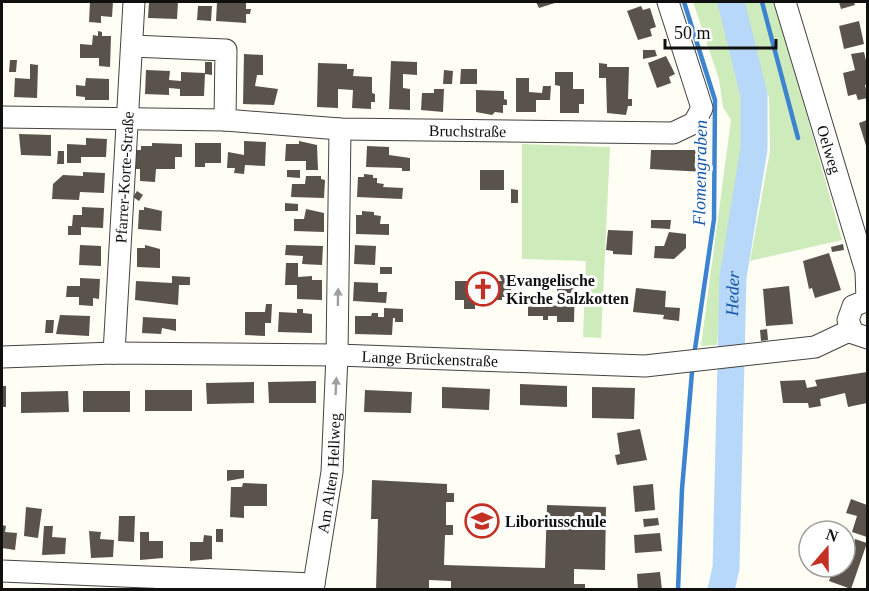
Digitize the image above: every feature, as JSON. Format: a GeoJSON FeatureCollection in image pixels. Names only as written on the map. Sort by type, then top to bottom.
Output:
{"type":"FeatureCollection","features":[{"type":"Feature","properties":{"kind":"street","name":"Pfarrer-Korte-Straße"},"geometry":{"type":"LineString","coordinates":[[114,353],[134,2]]}},
{"type":"Feature","properties":{"kind":"street","name":"Bruchstraße"},"geometry":{"type":"LineString","coordinates":[[2,117],[225,120],[340,129],[673,133],[694,123],[702,108],[668,2]]}},
{"type":"Feature","properties":{"kind":"street","name":"Oelweg"},"geometry":{"type":"LineString","coordinates":[[785,2],[866,271],[867,300]]}},
{"type":"Feature","properties":{"kind":"street"},"geometry":{"type":"LineString","coordinates":[[132,46],[226,50],[225,120]]}},
{"type":"Feature","properties":{"kind":"street","name":"Am Alten Hellweg"},"geometry":{"type":"LineString","coordinates":[[314,587],[331,478],[337,355],[340,129]]}},
{"type":"Feature","properties":{"kind":"street"},"geometry":{"type":"LineString","coordinates":[[859,334],[848,320],[850,310],[858,303],[867,300]]}},
{"type":"Feature","properties":{"kind":"street","name":"Lange Brückenstraße"},"geometry":{"type":"LineString","coordinates":[[2,357],[114,353],[337,355],[645,366],[815,347],[859,334]]}},
{"type":"Feature","properties":{"kind":"street"},"geometry":{"type":"LineString","coordinates":[[2,571],[314,587]]}},
{"type":"Feature","properties":{"kind":"green space"},"geometry":{"type":"Polygon","coordinates":[[[693,2],[719,2],[743,82],[747,106],[747,128],[722,277],[717,345],[701,346],[731,120],[723,107],[719,79],[693,2]]]}},
{"type":"Feature","properties":{"kind":"green space"},"geometry":{"type":"Polygon","coordinates":[[[740,2],[775,2],[842,240],[750,261],[770,151],[769,98],[740,2]]]}},
{"type":"Feature","properties":{"kind":"green space"},"geometry":{"type":"Polygon","coordinates":[[[522,144],[610,147],[601,338],[583,337],[586,261],[522,259],[522,144]]]}},
{"type":"Feature","properties":{"kind":"building"},"geometry":{"type":"Polygon","coordinates":[[[90,2],[113,2],[112,17],[101,16],[101,23],[89,22],[90,2]]]}},
{"type":"Feature","properties":{"kind":"building"},"geometry":{"type":"Polygon","coordinates":[[[149,2],[178,2],[177,19],[148,18],[149,2]]]}},
{"type":"Feature","properties":{"kind":"building"},"geometry":{"type":"Polygon","coordinates":[[[217,2],[246,3],[246,9],[251,9],[250,14],[246,14],[246,23],[216,21],[217,2]]]}},
{"type":"Feature","properties":{"kind":"building"},"geometry":{"type":"Polygon","coordinates":[[[536,2],[558,2],[539,8],[536,2]]]}},
{"type":"Feature","properties":{"kind":"building"},"geometry":{"type":"Polygon","coordinates":[[[839,2],[854,2],[855,5],[841,9],[839,2]]]}},
{"type":"Feature","properties":{"kind":"building"},"geometry":{"type":"Polygon","coordinates":[[[198,6],[212,6],[211,21],[197,20],[198,6]]]}},
{"type":"Feature","properties":{"kind":"building"},"geometry":{"type":"Polygon","coordinates":[[[641,6],[643,10],[650,8],[656,27],[650,29],[652,36],[638,40],[627,11],[641,6]]]}},
{"type":"Feature","properties":{"kind":"building"},"geometry":{"type":"Polygon","coordinates":[[[859,21],[864,44],[844,49],[839,26],[859,21]]]}},
{"type":"Feature","properties":{"kind":"building"},"geometry":{"type":"Polygon","coordinates":[[[98,31],[102,32],[102,36],[111,36],[110,67],[99,66],[99,58],[80,58],[80,44],[92,45],[93,35],[98,36],[98,31]]]}},
{"type":"Feature","properties":{"kind":"building"},"geometry":{"type":"Polygon","coordinates":[[[643,50],[655,50],[657,56],[643,59],[643,50]]]}},
{"type":"Feature","properties":{"kind":"building"},"geometry":{"type":"Polygon","coordinates":[[[864,52],[867,65],[867,84],[865,85],[868,98],[858,100],[856,94],[848,96],[843,73],[855,70],[851,54],[864,52]]]}},
{"type":"Feature","properties":{"kind":"building"},"geometry":{"type":"Polygon","coordinates":[[[244,54],[263,55],[263,75],[257,75],[255,86],[278,89],[274,105],[243,104],[244,54]]]}},
{"type":"Feature","properties":{"kind":"building"},"geometry":{"type":"Polygon","coordinates":[[[666,56],[675,74],[669,77],[671,83],[657,88],[648,63],[666,56]]]}},
{"type":"Feature","properties":{"kind":"building"},"geometry":{"type":"Polygon","coordinates":[[[10,60],[17,60],[16,72],[9,72],[10,60]]]}},
{"type":"Feature","properties":{"kind":"building"},"geometry":{"type":"Polygon","coordinates":[[[391,61],[417,62],[417,75],[403,74],[403,88],[410,89],[410,110],[389,109],[391,61]]]}},
{"type":"Feature","properties":{"kind":"building"},"geometry":{"type":"Polygon","coordinates":[[[205,62],[212,62],[212,75],[205,74],[204,96],[180,96],[180,89],[169,88],[169,95],[145,94],[146,70],[170,71],[169,80],[181,81],[181,72],[205,73],[205,62]]]}},
{"type":"Feature","properties":{"kind":"building"},"geometry":{"type":"Polygon","coordinates":[[[318,63],[347,64],[347,69],[354,69],[353,76],[372,77],[372,93],[375,94],[375,102],[371,102],[371,109],[352,108],[353,90],[338,89],[338,108],[317,107],[318,63]]]}},
{"type":"Feature","properties":{"kind":"building"},"geometry":{"type":"Polygon","coordinates":[[[599,63],[607,64],[607,67],[629,67],[628,99],[632,99],[632,106],[628,106],[626,115],[607,113],[606,78],[599,78],[599,63]]]}},
{"type":"Feature","properties":{"kind":"building"},"geometry":{"type":"Polygon","coordinates":[[[30,64],[38,65],[37,98],[14,97],[15,78],[30,79],[30,64]]]}},
{"type":"Feature","properties":{"kind":"building"},"geometry":{"type":"Polygon","coordinates":[[[461,69],[477,69],[477,84],[460,84],[461,69]]]}},
{"type":"Feature","properties":{"kind":"building"},"geometry":{"type":"Polygon","coordinates":[[[444,70],[453,71],[452,84],[443,84],[444,70]]]}},
{"type":"Feature","properties":{"kind":"building"},"geometry":{"type":"Polygon","coordinates":[[[555,72],[573,72],[573,89],[584,89],[584,104],[579,104],[579,113],[560,113],[560,86],[555,85],[555,72]]]}},
{"type":"Feature","properties":{"kind":"building"},"geometry":{"type":"Polygon","coordinates":[[[86,78],[109,79],[109,100],[85,100],[85,97],[76,96],[76,85],[85,86],[86,78]]]}},
{"type":"Feature","properties":{"kind":"building"},"geometry":{"type":"Polygon","coordinates":[[[516,78],[529,78],[529,92],[542,93],[543,86],[551,86],[550,100],[536,100],[536,112],[516,112],[516,78]]]}},
{"type":"Feature","properties":{"kind":"building"},"geometry":{"type":"Polygon","coordinates":[[[434,89],[444,89],[443,112],[421,110],[422,93],[434,93],[434,89]]]}},
{"type":"Feature","properties":{"kind":"building"},"geometry":{"type":"Polygon","coordinates":[[[476,90],[504,91],[507,105],[503,105],[503,113],[495,112],[492,115],[476,112],[476,90]]]}},
{"type":"Feature","properties":{"kind":"building"},"geometry":{"type":"Polygon","coordinates":[[[867,120],[867,149],[859,123],[867,120]]]}},
{"type":"Feature","properties":{"kind":"building"},"geometry":{"type":"Polygon","coordinates":[[[19,134],[51,135],[51,156],[21,155],[19,134]]]}},
{"type":"Feature","properties":{"kind":"building"},"geometry":{"type":"Polygon","coordinates":[[[86,138],[107,139],[106,157],[81,157],[81,163],[67,163],[67,144],[86,145],[86,138]]]}},
{"type":"Feature","properties":{"kind":"building"},"geometry":{"type":"Polygon","coordinates":[[[244,141],[266,142],[265,166],[245,165],[244,174],[234,173],[235,168],[227,168],[228,152],[244,155],[244,141]]]}},
{"type":"Feature","properties":{"kind":"building"},"geometry":{"type":"Polygon","coordinates":[[[299,141],[317,145],[318,170],[306,170],[306,161],[285,161],[286,144],[299,144],[299,141]]]}},
{"type":"Feature","properties":{"kind":"building"},"geometry":{"type":"Polygon","coordinates":[[[152,143],[182,144],[182,157],[175,157],[175,169],[156,169],[155,182],[140,181],[140,169],[133,169],[133,150],[141,150],[141,146],[152,146],[152,143]]]}},
{"type":"Feature","properties":{"kind":"building"},"geometry":{"type":"Polygon","coordinates":[[[195,143],[221,143],[221,163],[205,163],[205,167],[195,167],[195,143]]]}},
{"type":"Feature","properties":{"kind":"building"},"geometry":{"type":"Polygon","coordinates":[[[367,146],[389,147],[389,155],[410,158],[410,171],[402,171],[402,168],[366,167],[367,146]]]}},
{"type":"Feature","properties":{"kind":"building"},"geometry":{"type":"Polygon","coordinates":[[[651,150],[705,150],[705,172],[650,169],[651,150]]]}},
{"type":"Feature","properties":{"kind":"building"},"geometry":{"type":"Polygon","coordinates":[[[58,151],[64,151],[64,164],[57,164],[58,151]]]}},
{"type":"Feature","properties":{"kind":"building"},"geometry":{"type":"Polygon","coordinates":[[[287,170],[300,170],[300,178],[287,177],[287,170]]]}},
{"type":"Feature","properties":{"kind":"building"},"geometry":{"type":"Polygon","coordinates":[[[480,170],[504,170],[504,190],[480,190],[480,170]]]}},
{"type":"Feature","properties":{"kind":"building"},"geometry":{"type":"Polygon","coordinates":[[[83,172],[105,173],[104,193],[80,192],[79,200],[52,199],[53,184],[63,175],[83,176],[83,172]]]}},
{"type":"Feature","properties":{"kind":"building"},"geometry":{"type":"Polygon","coordinates":[[[364,174],[373,175],[373,178],[377,178],[377,183],[384,184],[383,187],[403,188],[402,199],[357,197],[358,177],[364,177],[364,174]]]}},
{"type":"Feature","properties":{"kind":"building"},"geometry":{"type":"Polygon","coordinates":[[[306,176],[321,176],[321,179],[325,180],[324,198],[291,197],[292,184],[305,184],[306,176]]]}},
{"type":"Feature","properties":{"kind":"building"},"geometry":{"type":"Polygon","coordinates":[[[511,189],[518,190],[518,203],[511,203],[511,189]]]}},
{"type":"Feature","properties":{"kind":"building"},"geometry":{"type":"Polygon","coordinates":[[[137,191],[143,195],[139,201],[133,197],[137,191]]]}},
{"type":"Feature","properties":{"kind":"building"},"geometry":{"type":"Polygon","coordinates":[[[285,203],[298,204],[298,211],[285,211],[285,203]]]}},
{"type":"Feature","properties":{"kind":"building"},"geometry":{"type":"Polygon","coordinates":[[[82,207],[104,208],[103,228],[81,227],[81,235],[68,235],[68,226],[72,226],[73,215],[82,215],[82,207]]]}},
{"type":"Feature","properties":{"kind":"building"},"geometry":{"type":"Polygon","coordinates":[[[144,207],[162,211],[161,231],[138,229],[139,210],[144,210],[144,207]]]}},
{"type":"Feature","properties":{"kind":"building"},"geometry":{"type":"Polygon","coordinates":[[[306,209],[324,213],[324,232],[294,231],[294,219],[304,219],[306,209]]]}},
{"type":"Feature","properties":{"kind":"building"},"geometry":{"type":"Polygon","coordinates":[[[362,211],[374,212],[374,215],[381,216],[380,224],[389,224],[389,235],[356,234],[356,215],[362,215],[362,211]]]}},
{"type":"Feature","properties":{"kind":"building"},"geometry":{"type":"Polygon","coordinates":[[[651,220],[671,220],[670,229],[651,228],[651,220]]]}},
{"type":"Feature","properties":{"kind":"building"},"geometry":{"type":"Polygon","coordinates":[[[608,230],[633,231],[632,255],[613,254],[613,251],[606,250],[608,230]]]}},
{"type":"Feature","properties":{"kind":"building"},"geometry":{"type":"Polygon","coordinates":[[[669,232],[686,234],[686,248],[674,259],[654,258],[655,246],[664,246],[669,232]]]}},
{"type":"Feature","properties":{"kind":"building"},"geometry":{"type":"Polygon","coordinates":[[[843,244],[844,250],[832,252],[831,247],[843,244]]]}},
{"type":"Feature","properties":{"kind":"building"},"geometry":{"type":"Polygon","coordinates":[[[80,245],[101,246],[101,266],[79,265],[80,245]]]}},
{"type":"Feature","properties":{"kind":"building"},"geometry":{"type":"Polygon","coordinates":[[[145,245],[160,249],[160,268],[137,267],[137,248],[145,248],[145,245]]]}},
{"type":"Feature","properties":{"kind":"building"},"geometry":{"type":"Polygon","coordinates":[[[286,245],[323,246],[322,265],[302,264],[303,256],[285,255],[286,245]]]}},
{"type":"Feature","properties":{"kind":"building"},"geometry":{"type":"Polygon","coordinates":[[[355,245],[376,246],[375,265],[354,264],[355,245]]]}},
{"type":"Feature","properties":{"kind":"building"},"geometry":{"type":"Polygon","coordinates":[[[829,253],[841,290],[815,298],[812,288],[809,289],[803,261],[829,253]]]}},
{"type":"Feature","properties":{"kind":"building"},"geometry":{"type":"Polygon","coordinates":[[[286,263],[298,263],[298,277],[312,276],[312,280],[322,280],[322,300],[297,299],[297,285],[285,285],[286,263]]]}},
{"type":"Feature","properties":{"kind":"building"},"geometry":{"type":"Polygon","coordinates":[[[380,267],[392,267],[392,274],[380,274],[380,267]]]}},
{"type":"Feature","properties":{"kind":"building","name":"Evangelische Kirche Salzkotten"},"geometry":{"type":"Polygon","coordinates":[[[499,275],[511,275],[511,297],[502,297],[502,300],[475,300],[475,309],[464,309],[464,300],[455,300],[455,281],[502,281],[499,275]]]}},
{"type":"Feature","properties":{"kind":"building"},"geometry":{"type":"Polygon","coordinates":[[[172,276],[190,277],[190,285],[179,285],[178,305],[135,300],[136,281],[172,283],[172,276]]]}},
{"type":"Feature","properties":{"kind":"building"},"geometry":{"type":"Polygon","coordinates":[[[80,278],[100,279],[99,299],[93,298],[93,306],[79,305],[79,297],[66,297],[67,286],[80,286],[80,278]]]}},
{"type":"Feature","properties":{"kind":"building"},"geometry":{"type":"Polygon","coordinates":[[[354,282],[378,283],[378,292],[387,292],[386,303],[353,301],[354,282]]]}},
{"type":"Feature","properties":{"kind":"building"},"geometry":{"type":"Polygon","coordinates":[[[557,284],[575,284],[574,322],[557,322],[557,316],[548,316],[548,320],[543,320],[543,316],[528,316],[528,295],[557,296],[557,284]]]}},
{"type":"Feature","properties":{"kind":"building"},"geometry":{"type":"Polygon","coordinates":[[[789,286],[793,324],[766,326],[763,289],[789,286]]]}},
{"type":"Feature","properties":{"kind":"building"},"geometry":{"type":"Polygon","coordinates":[[[636,288],[666,291],[665,307],[680,308],[679,321],[663,319],[664,315],[633,312],[636,288]]]}},
{"type":"Feature","properties":{"kind":"building"},"geometry":{"type":"Polygon","coordinates":[[[266,304],[272,304],[271,323],[265,323],[265,336],[245,335],[245,312],[265,312],[266,304]]]}},
{"type":"Feature","properties":{"kind":"building"},"geometry":{"type":"Polygon","coordinates":[[[384,308],[403,309],[403,322],[395,322],[393,318],[392,335],[355,334],[355,316],[371,316],[372,313],[378,313],[378,317],[384,317],[384,308]]]}},
{"type":"Feature","properties":{"kind":"building"},"geometry":{"type":"Polygon","coordinates":[[[297,309],[303,309],[303,313],[312,314],[312,333],[278,332],[279,312],[297,313],[297,309]]]}},
{"type":"Feature","properties":{"kind":"building"},"geometry":{"type":"Polygon","coordinates":[[[60,315],[90,316],[89,336],[56,334],[60,315]]]}},
{"type":"Feature","properties":{"kind":"building"},"geometry":{"type":"Polygon","coordinates":[[[143,317],[176,319],[176,331],[162,328],[161,334],[142,333],[143,317]]]}},
{"type":"Feature","properties":{"kind":"building"},"geometry":{"type":"Polygon","coordinates":[[[46,320],[54,320],[53,333],[45,333],[46,320]]]}},
{"type":"Feature","properties":{"kind":"building"},"geometry":{"type":"Polygon","coordinates":[[[767,329],[768,340],[761,341],[760,330],[767,329]]]}},
{"type":"Feature","properties":{"kind":"building"},"geometry":{"type":"Polygon","coordinates":[[[867,372],[867,403],[848,407],[845,393],[820,399],[821,406],[809,408],[808,403],[783,403],[780,381],[805,380],[807,388],[817,386],[815,380],[867,372]]]}},
{"type":"Feature","properties":{"kind":"building"},"geometry":{"type":"Polygon","coordinates":[[[316,381],[316,403],[269,403],[268,382],[316,381]]]}},
{"type":"Feature","properties":{"kind":"building"},"geometry":{"type":"Polygon","coordinates":[[[254,382],[254,403],[207,404],[206,383],[254,382]]]}},
{"type":"Feature","properties":{"kind":"building"},"geometry":{"type":"Polygon","coordinates":[[[520,384],[567,386],[567,407],[520,405],[520,384]]]}},
{"type":"Feature","properties":{"kind":"building"},"geometry":{"type":"Polygon","coordinates":[[[2,386],[6,386],[6,407],[2,407],[2,386]]]}},
{"type":"Feature","properties":{"kind":"building"},"geometry":{"type":"Polygon","coordinates":[[[442,387],[490,389],[489,410],[442,408],[442,387]]]}},
{"type":"Feature","properties":{"kind":"building"},"geometry":{"type":"Polygon","coordinates":[[[592,387],[635,388],[634,419],[592,418],[592,387]]]}},
{"type":"Feature","properties":{"kind":"building"},"geometry":{"type":"Polygon","coordinates":[[[145,390],[192,390],[192,411],[145,411],[145,390]]]}},
{"type":"Feature","properties":{"kind":"building"},"geometry":{"type":"Polygon","coordinates":[[[365,390],[412,392],[411,413],[364,412],[365,390]]]}},
{"type":"Feature","properties":{"kind":"building"},"geometry":{"type":"Polygon","coordinates":[[[68,391],[69,412],[21,413],[21,392],[68,391]]]}},
{"type":"Feature","properties":{"kind":"building"},"geometry":{"type":"Polygon","coordinates":[[[83,391],[130,391],[130,412],[83,412],[83,391]]]}},
{"type":"Feature","properties":{"kind":"building"},"geometry":{"type":"Polygon","coordinates":[[[640,429],[647,460],[617,465],[615,455],[620,454],[617,433],[640,429]]]}},
{"type":"Feature","properties":{"kind":"building"},"geometry":{"type":"Polygon","coordinates":[[[227,470],[244,470],[244,478],[227,481],[227,470]]]}},
{"type":"Feature","properties":{"kind":"building","name":"Liboriusschule"},"geometry":{"type":"Polygon","coordinates":[[[372,480],[447,484],[447,493],[454,493],[454,502],[446,502],[446,525],[453,525],[453,535],[445,535],[444,565],[545,568],[547,505],[606,507],[605,570],[574,569],[574,584],[585,584],[585,590],[451,590],[451,581],[429,580],[429,590],[376,590],[378,519],[371,519],[372,480]]]}},
{"type":"Feature","properties":{"kind":"building"},"geometry":{"type":"Polygon","coordinates":[[[243,483],[267,484],[267,506],[244,506],[244,518],[230,517],[231,487],[242,487],[243,483]]]}},
{"type":"Feature","properties":{"kind":"building"},"geometry":{"type":"Polygon","coordinates":[[[653,484],[655,510],[635,512],[633,486],[653,484]]]}},
{"type":"Feature","properties":{"kind":"building"},"geometry":{"type":"Polygon","coordinates":[[[851,499],[867,505],[867,537],[857,534],[857,516],[846,513],[851,499]]]}},
{"type":"Feature","properties":{"kind":"building"},"geometry":{"type":"Polygon","coordinates":[[[26,507],[42,509],[38,538],[24,536],[26,507]]]}},
{"type":"Feature","properties":{"kind":"building"},"geometry":{"type":"Polygon","coordinates":[[[119,516],[135,516],[134,542],[118,541],[119,516]]]}},
{"type":"Feature","properties":{"kind":"building"},"geometry":{"type":"Polygon","coordinates":[[[658,518],[659,525],[644,527],[643,519],[658,518]]]}},
{"type":"Feature","properties":{"kind":"building"},"geometry":{"type":"Polygon","coordinates":[[[2,525],[6,526],[5,532],[17,533],[15,550],[2,548],[2,525]]]}},
{"type":"Feature","properties":{"kind":"building"},"geometry":{"type":"Polygon","coordinates":[[[44,526],[53,526],[52,537],[66,538],[65,554],[42,555],[44,526]]]}},
{"type":"Feature","properties":{"kind":"building"},"geometry":{"type":"Polygon","coordinates":[[[216,529],[223,529],[223,542],[216,542],[216,529]]]}},
{"type":"Feature","properties":{"kind":"building"},"geometry":{"type":"Polygon","coordinates":[[[89,531],[101,532],[100,539],[114,540],[113,557],[91,558],[89,531]]]}},
{"type":"Feature","properties":{"kind":"building"},"geometry":{"type":"Polygon","coordinates":[[[140,532],[149,532],[149,541],[163,541],[163,558],[140,560],[140,532]]]}},
{"type":"Feature","properties":{"kind":"building"},"geometry":{"type":"Polygon","coordinates":[[[660,533],[662,551],[635,553],[634,535],[660,533]]]}},
{"type":"Feature","properties":{"kind":"building"},"geometry":{"type":"Polygon","coordinates":[[[204,535],[212,536],[212,559],[190,561],[190,542],[203,542],[204,535]]]}},
{"type":"Feature","properties":{"kind":"building"},"geometry":{"type":"Polygon","coordinates":[[[857,540],[867,543],[857,572],[857,540]]]}},
{"type":"Feature","properties":{"kind":"building"},"geometry":{"type":"Polygon","coordinates":[[[660,572],[662,590],[638,590],[637,574],[660,572]]]}},
{"type":"Feature","properties":{"kind":"building"},"geometry":{"type":"Polygon","coordinates":[[[830,579],[854,579],[851,589],[829,581],[830,579]]]}},
{"type":"Feature","properties":{"kind":"waterway","name":"Flomengraben"},"geometry":{"type":"LineString","coordinates":[[684,2],[715,100],[714,219],[695,349]]}},
{"type":"Feature","properties":{"kind":"waterway","name":"Heder"},"geometry":{"type":"LineString","coordinates":[[721,590],[726,568],[733,277],[754,149],[754,95],[731,2]]}},
{"type":"Feature","properties":{"kind":"waterway"},"geometry":{"type":"LineString","coordinates":[[762,2],[798,138]]}},
{"type":"Feature","properties":{"kind":"waterway","name":"Flomengraben"},"geometry":{"type":"LineString","coordinates":[[678,590],[682,489],[692,372]]}},
{"type":"Feature","properties":{"kind":"place","name":"Evangelische Kirche Salzkotten"},"geometry":{"type":"Point","coordinates":[483,289]}},
{"type":"Feature","properties":{"kind":"place","name":"Liboriusschule"},"geometry":{"type":"Point","coordinates":[482,521]}}]}
